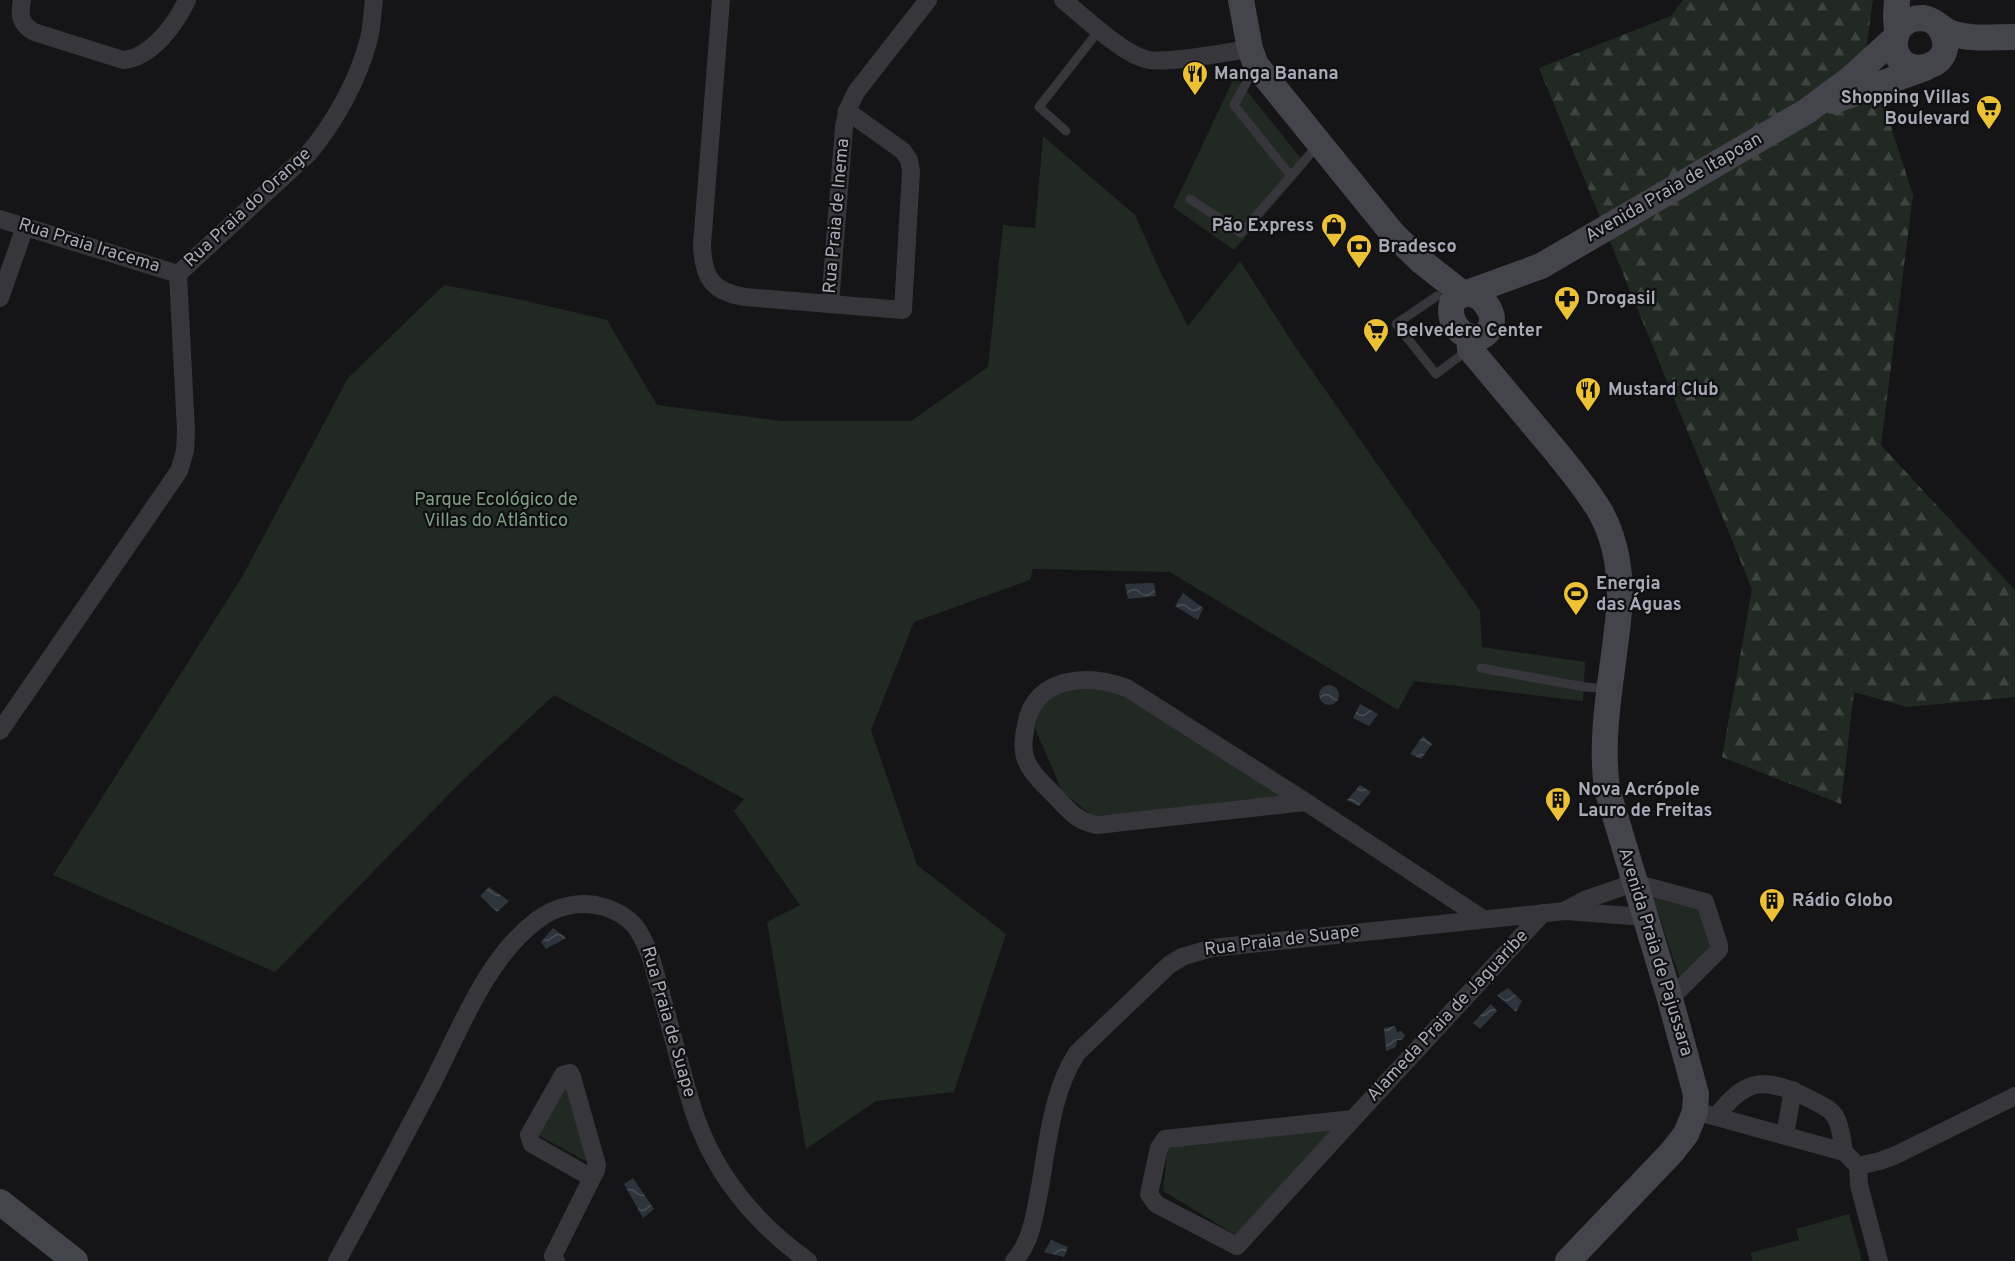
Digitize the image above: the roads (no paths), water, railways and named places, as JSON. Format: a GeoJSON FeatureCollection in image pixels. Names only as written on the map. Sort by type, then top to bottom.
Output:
{"type":"FeatureCollection","features":[{"type":"Feature","properties":{"kind":"street"},"geometry":{"type":"LineString","coordinates":[[22,0],[21,20],[34,32],[123,60],[141,56],[169,30],[188,0]]}},
{"type":"Feature","properties":{"kind":"street","name":"Rua Praia do Orange"},"geometry":{"type":"LineString","coordinates":[[0,731],[179,471],[185,451],[186,431],[178,274],[308,154],[323,137],[362,63],[369,39],[374,0]]}},
{"type":"Feature","properties":{"kind":"street","name":"Rua Praia de Inema"},"geometry":{"type":"LineString","coordinates":[[721,0],[702,245],[702,258],[706,272],[711,282],[719,290],[731,294],[830,304],[847,111],[856,92],[928,0]]}},
{"type":"Feature","properties":{"kind":"street"},"geometry":{"type":"LineString","coordinates":[[1063,0],[1133,55],[1147,60],[1253,57]]}},
{"type":"Feature","properties":{"kind":"street"},"geometry":{"type":"LineString","coordinates":[[1241,0],[1253,57],[1319,144],[1393,234],[1402,259],[1410,272],[1454,298],[1473,294],[1484,301],[1491,312],[1493,321],[1491,328],[1469,342],[1450,314],[1454,298]]}},
{"type":"Feature","properties":{"kind":"street"},"geometry":{"type":"LineString","coordinates":[[1897,0],[1894,45],[1901,61],[1908,66],[1927,68],[1938,62],[1944,53],[1946,43],[1943,33],[1920,0]]}},
{"type":"Feature","properties":{"kind":"street"},"geometry":{"type":"LineString","coordinates":[[1896,34],[1904,24],[1913,19],[1924,18],[1936,23]]}},
{"type":"Feature","properties":{"kind":"street","name":"Avenida Praia de Itapoan"},"geometry":{"type":"LineString","coordinates":[[1936,23],[1949,32],[1964,36],[2015,38]]}},
{"type":"Feature","properties":{"kind":"street","name":"Avenida Praia de Itapoan"},"geometry":{"type":"LineString","coordinates":[[1493,321],[1509,293],[1541,266],[1807,111],[1850,79],[1896,34]]}},
{"type":"Feature","properties":{"kind":"street","name":"Avenida Praia de Itapoan"},"geometry":{"type":"LineString","coordinates":[[1807,111],[2015,38]]}},
{"type":"Feature","properties":{"kind":"street"},"geometry":{"type":"LineString","coordinates":[[830,304],[903,310],[911,171],[909,160],[903,151],[847,111]]}},
{"type":"Feature","properties":{"kind":"street","name":"Rua Praia Iracema"},"geometry":{"type":"LineString","coordinates":[[0,219],[178,274]]}},
{"type":"Feature","properties":{"kind":"street"},"geometry":{"type":"LineString","coordinates":[[0,298],[25,227]]}},
{"type":"Feature","properties":{"kind":"street","name":"Avenida Praia de Itapoan"},"geometry":{"type":"LineString","coordinates":[[1454,298],[1541,266]]}},
{"type":"Feature","properties":{"kind":"street","name":"Avenida Praia de Pajussara"},"geometry":{"type":"LineString","coordinates":[[1493,321],[1495,352],[1523,411]]}},
{"type":"Feature","properties":{"kind":"street","name":"Avenida Praia de Pajussara"},"geometry":{"type":"LineString","coordinates":[[1469,342],[1576,478],[1601,514],[1612,541],[1619,572],[1620,609],[1604,739],[1604,766],[1613,811],[1696,1094],[1706,1114],[1568,1261]]}},
{"type":"Feature","properties":{"kind":"street"},"geometry":{"type":"LineString","coordinates":[[1306,802],[1097,825],[1086,823],[1074,816],[1030,769],[1023,749],[1027,717],[1040,696],[1050,687],[1062,682],[1116,684],[1127,688],[1306,802],[1483,919]]}},
{"type":"Feature","properties":{"kind":"street"},"geometry":{"type":"LineString","coordinates":[[1635,883],[1700,899],[1708,908],[1719,950],[1670,999]]}},
{"type":"Feature","properties":{"kind":"street","name":"Rua Praia de Suape"},"geometry":{"type":"LineString","coordinates":[[1565,911],[1587,899],[1635,883]]}},
{"type":"Feature","properties":{"kind":"street","name":"Rua Praia de Suape"},"geometry":{"type":"LineString","coordinates":[[337,1261],[430,1088],[476,995],[516,940],[536,921],[555,909],[579,904],[599,906],[619,912],[634,923],[651,958],[693,1107],[715,1160],[759,1221],[808,1261]]}},
{"type":"Feature","properties":{"kind":"street","name":"Rua Praia de Suape"},"geometry":{"type":"LineString","coordinates":[[1014,1261],[1029,1236],[1035,1215],[1051,1125],[1067,1068],[1077,1053],[1169,965],[1182,957],[1212,948],[1565,911],[1645,916]]}},
{"type":"Feature","properties":{"kind":"street","name":"Alameda Praia de Jaguaribe"},"geometry":{"type":"LineString","coordinates":[[1353,1119],[1165,1139],[1159,1148],[1149,1194],[1156,1204],[1237,1246],[1543,914]]}},
{"type":"Feature","properties":{"kind":"street"},"geometry":{"type":"LineString","coordinates":[[553,1259],[596,1170],[596,1158],[573,1077],[570,1073],[566,1073],[529,1135],[529,1140],[532,1144],[592,1178]]}},
{"type":"Feature","properties":{"kind":"street"},"geometry":{"type":"LineString","coordinates":[[1706,1114],[1726,1104],[1747,1086],[1761,1083],[1774,1084],[1793,1090],[1826,1107],[1834,1114],[1844,1152]]}},
{"type":"Feature","properties":{"kind":"street"},"geometry":{"type":"LineString","coordinates":[[1785,1135],[1793,1090]]}},
{"type":"Feature","properties":{"kind":"street"},"geometry":{"type":"LineString","coordinates":[[1858,1166],[1896,1155],[2015,1096]]}},
{"type":"Feature","properties":{"kind":"street"},"geometry":{"type":"LineString","coordinates":[[1706,1114],[1844,1152],[1858,1166],[1863,1204],[1879,1261]]}},
{"type":"Feature","properties":{"kind":"street"},"geometry":{"type":"LineString","coordinates":[[0,1202],[75,1261]]}},
{"type":"Feature","properties":{"kind":"lane"},"geometry":{"type":"LineString","coordinates":[[1066,131],[1040,107],[1100,29]]}},
{"type":"Feature","properties":{"kind":"lane"},"geometry":{"type":"LineString","coordinates":[[1253,57],[1234,105],[1291,176]]}},
{"type":"Feature","properties":{"kind":"lane"},"geometry":{"type":"LineString","coordinates":[[1190,199],[1241,233],[1319,144]]}},
{"type":"Feature","properties":{"kind":"lane"},"geometry":{"type":"LineString","coordinates":[[1454,298],[1396,324],[1436,374],[1469,342]]}},
{"type":"Feature","properties":{"kind":"lane"},"geometry":{"type":"LineString","coordinates":[[1481,668],[1585,687],[1610,689]]}},
{"type":"Feature","properties":{"kind":"water"},"geometry":{"type":"Polygon","coordinates":[[[1154,583],[1156,596],[1128,599],[1125,584],[1154,583]]]}},
{"type":"Feature","properties":{"kind":"water"},"geometry":{"type":"Polygon","coordinates":[[[1183,593],[1203,608],[1198,620],[1175,606],[1183,593]]]}},
{"type":"Feature","properties":{"kind":"water"},"geometry":{"type":"Polygon","coordinates":[[[1329,685],[1336,688],[1339,695],[1336,702],[1329,705],[1322,702],[1319,695],[1322,688],[1329,685]]]}},
{"type":"Feature","properties":{"kind":"water"},"geometry":{"type":"Polygon","coordinates":[[[1360,704],[1378,714],[1369,726],[1353,718],[1360,704]]]}},
{"type":"Feature","properties":{"kind":"water"},"geometry":{"type":"Polygon","coordinates":[[[1423,736],[1432,744],[1421,759],[1410,754],[1423,736]]]}},
{"type":"Feature","properties":{"kind":"water"},"geometry":{"type":"Polygon","coordinates":[[[1360,785],[1371,792],[1359,806],[1347,800],[1360,785]]]}},
{"type":"Feature","properties":{"kind":"water"},"geometry":{"type":"Polygon","coordinates":[[[489,887],[509,901],[497,912],[480,896],[489,887]]]}},
{"type":"Feature","properties":{"kind":"water"},"geometry":{"type":"Polygon","coordinates":[[[553,928],[566,938],[546,949],[541,942],[553,928]]]}},
{"type":"Feature","properties":{"kind":"water"},"geometry":{"type":"Polygon","coordinates":[[[1508,988],[1522,1001],[1516,1012],[1497,995],[1508,988]]]}},
{"type":"Feature","properties":{"kind":"water"},"geometry":{"type":"Polygon","coordinates":[[[1491,1004],[1497,1011],[1480,1029],[1473,1023],[1491,1004]]]}},
{"type":"Feature","properties":{"kind":"water"},"geometry":{"type":"Polygon","coordinates":[[[1395,1026],[1397,1032],[1401,1031],[1405,1035],[1402,1040],[1397,1040],[1396,1047],[1386,1051],[1384,1028],[1395,1026]]]}},
{"type":"Feature","properties":{"kind":"water"},"geometry":{"type":"Polygon","coordinates":[[[633,1178],[654,1209],[643,1218],[624,1184],[633,1178]]]}},
{"type":"Feature","properties":{"kind":"water"},"geometry":{"type":"Polygon","coordinates":[[[1051,1240],[1068,1247],[1064,1257],[1044,1252],[1051,1240]]]}},
{"type":"Feature","properties":{"kind":"place","name":"Manga Banana"},"geometry":{"type":"Point","coordinates":[1195,97]}},
{"type":"Feature","properties":{"kind":"place","name":"Shopping Villas Boulevard"},"geometry":{"type":"Point","coordinates":[1989,131]}},
{"type":"Feature","properties":{"kind":"place","name":"Pão Express"},"geometry":{"type":"Point","coordinates":[1334,249]}},
{"type":"Feature","properties":{"kind":"place","name":"Bradesco"},"geometry":{"type":"Point","coordinates":[1359,270]}},
{"type":"Feature","properties":{"kind":"place","name":"Drogasil"},"geometry":{"type":"Point","coordinates":[1567,322]}},
{"type":"Feature","properties":{"kind":"place","name":"Belvedere Center"},"geometry":{"type":"Point","coordinates":[1376,354]}},
{"type":"Feature","properties":{"kind":"place","name":"Mustard Club"},"geometry":{"type":"Point","coordinates":[1588,413]}},
{"type":"Feature","properties":{"kind":"place","name":"Energia das Águas"},"geometry":{"type":"Point","coordinates":[1576,617]}},
{"type":"Feature","properties":{"kind":"place","name":"Nova Acrópole Lauro de Freitas"},"geometry":{"type":"Point","coordinates":[1558,823]}},
{"type":"Feature","properties":{"kind":"place","name":"Rádio Globo"},"geometry":{"type":"Point","coordinates":[1772,924]}},
{"type":"Feature","properties":{"kind":"park label","name":"Parque Ecológico de Villas do Atlântico"},"geometry":{"type":"Point","coordinates":[496,510]}}]}
